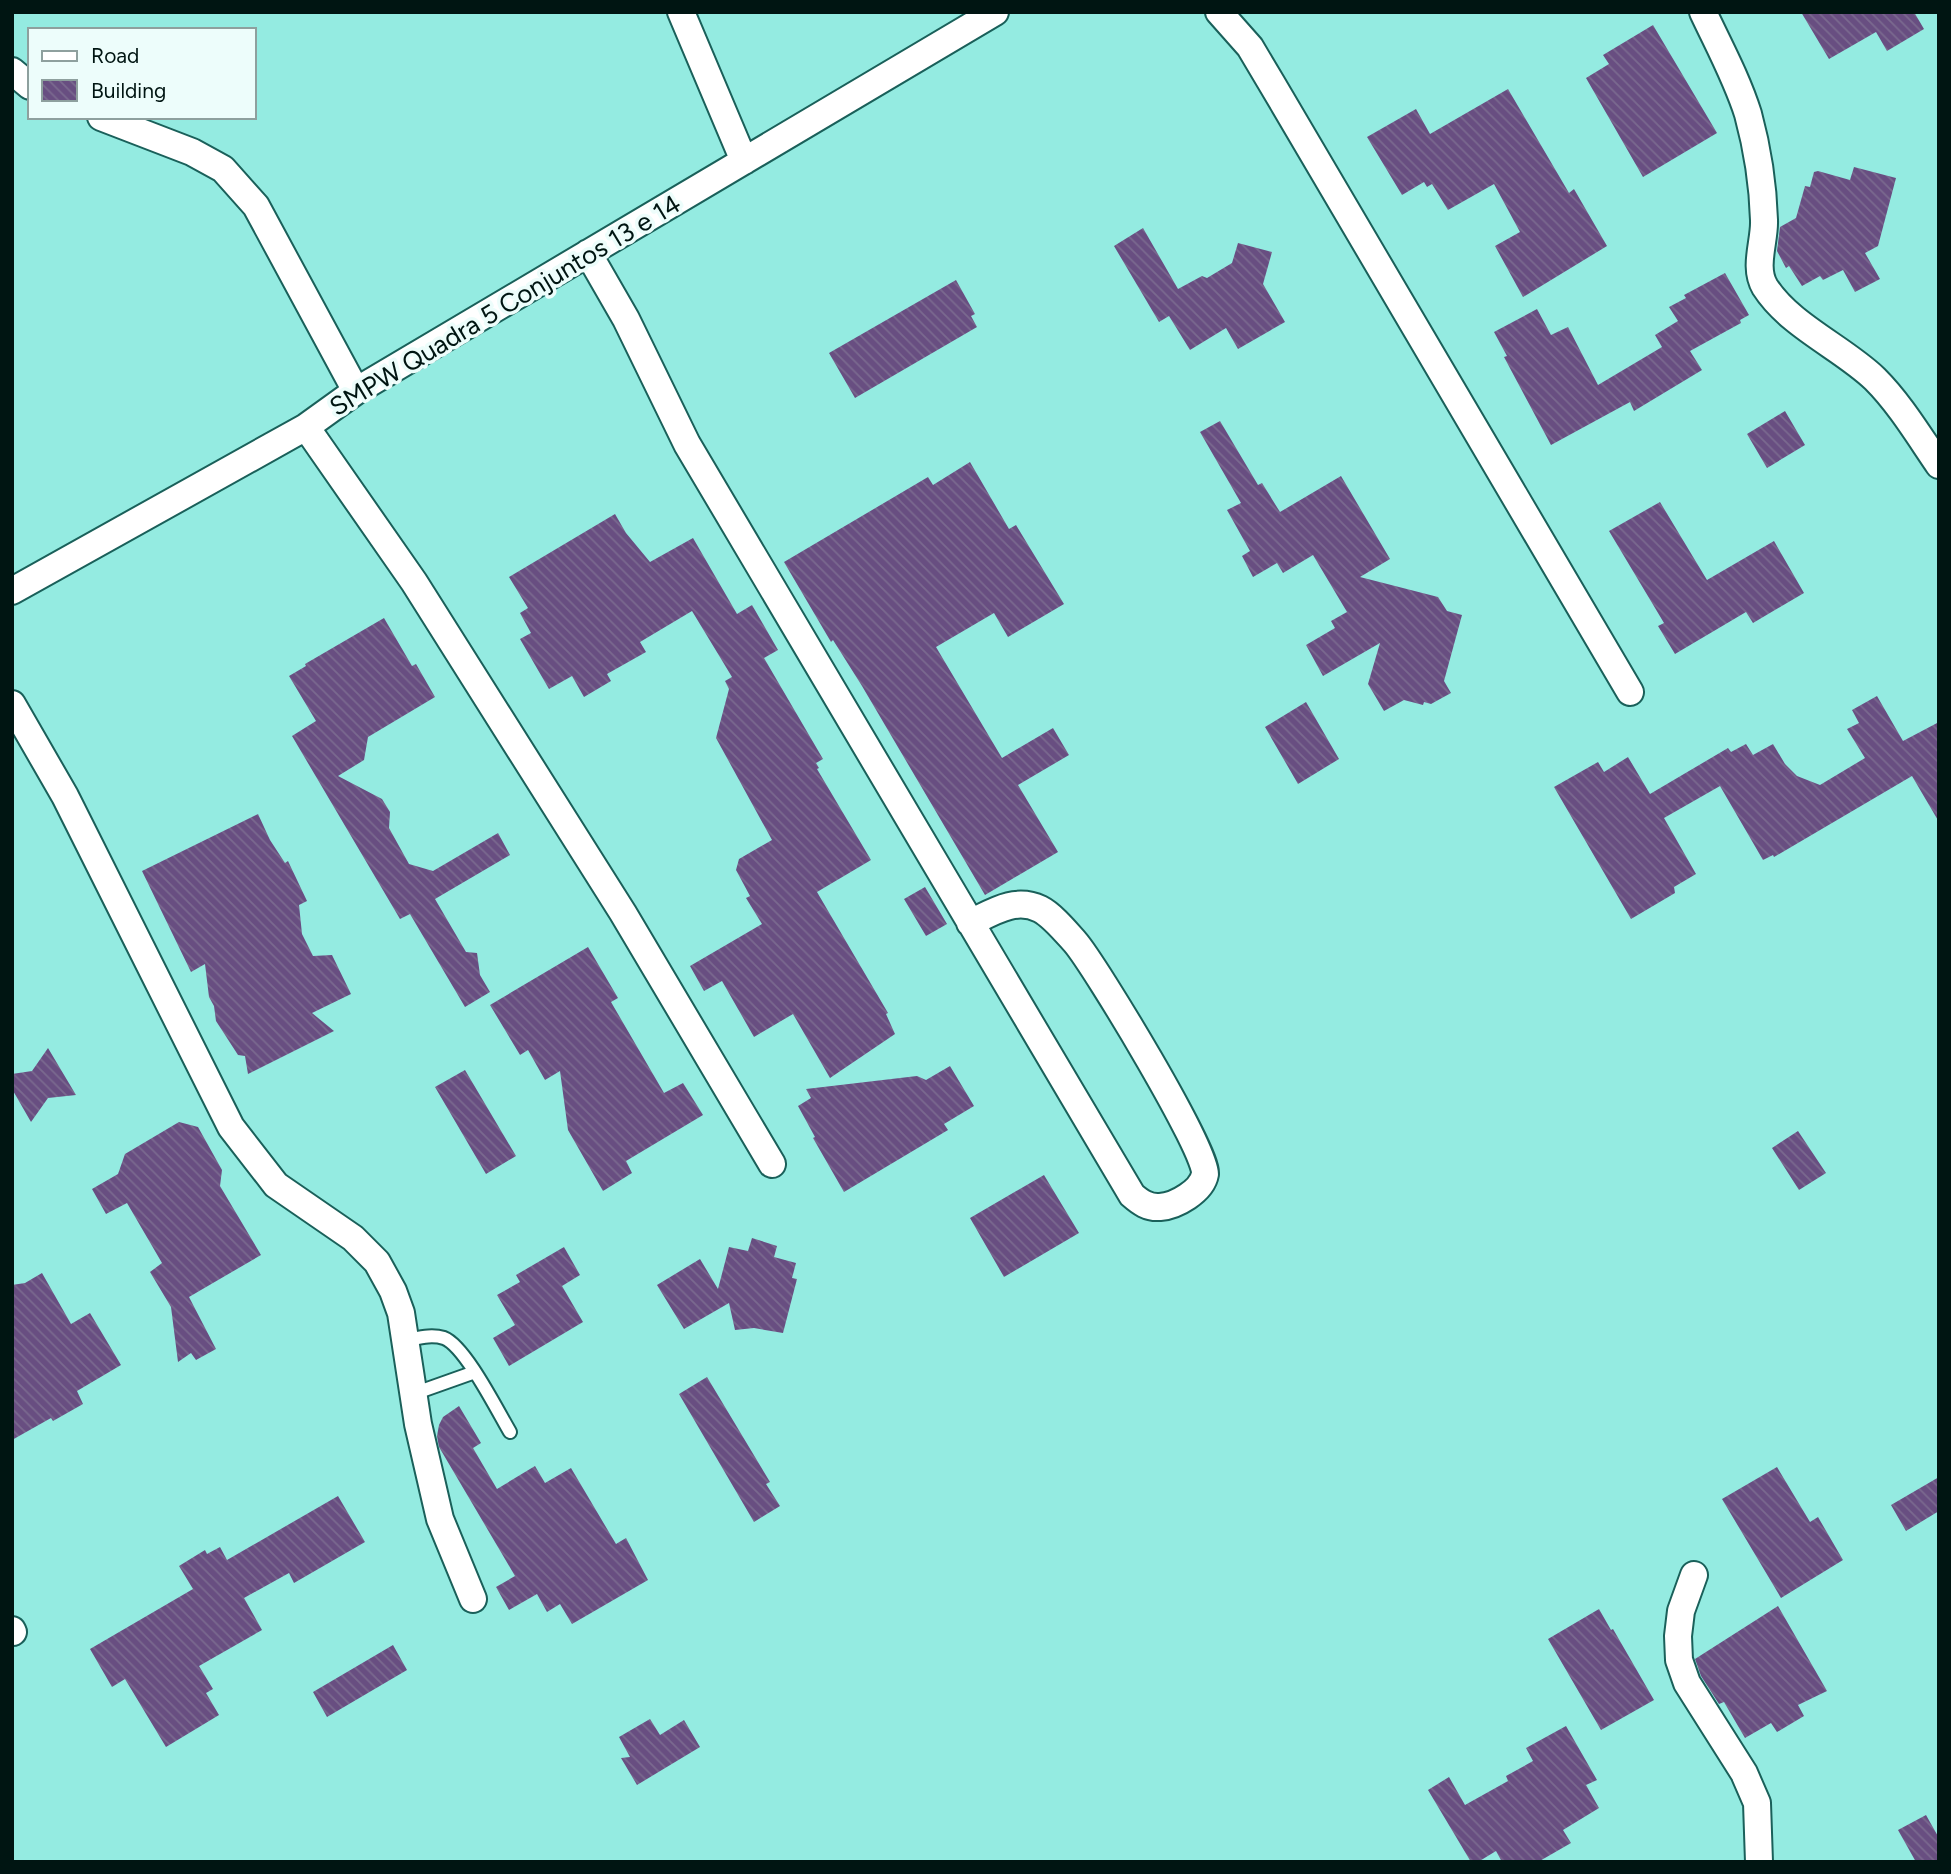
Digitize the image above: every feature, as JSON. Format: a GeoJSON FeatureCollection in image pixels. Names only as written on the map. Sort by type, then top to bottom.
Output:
{"type":"FeatureCollection","features":[{"type":"Feature","properties":{"kind":"street"},"geometry":{"type":"LineString","coordinates":[[681,12],[744,161]]}},
{"type":"Feature","properties":{"kind":"street","name":"SMPW Quadra 5 Conjuntos 13 e 14"},"geometry":{"type":"LineString","coordinates":[[12,591],[306,427],[356,391],[995,12]]}},
{"type":"Feature","properties":{"kind":"street"},"geometry":{"type":"LineString","coordinates":[[1219,12],[1250,47],[1630,692]]}},
{"type":"Feature","properties":{"kind":"street"},"geometry":{"type":"LineString","coordinates":[[1703,12],[1748,115],[1764,221],[1759,267],[1765,287],[1787,311],[1875,379],[1897,404],[1939,465]]}},
{"type":"Feature","properties":{"kind":"street"},"geometry":{"type":"LineString","coordinates":[[12,71],[28,84]]}},
{"type":"Feature","properties":{"kind":"street"},"geometry":{"type":"LineString","coordinates":[[106,119],[192,152],[223,169],[256,206],[356,391]]}},
{"type":"Feature","properties":{"kind":"street"},"geometry":{"type":"LineString","coordinates":[[588,253],[626,319],[687,444],[970,923],[1132,1195],[1142,1204],[1160,1207],[1183,1200],[1200,1184],[1205,1174],[1204,1161],[1163,1084],[1075,942],[1042,910],[1024,903],[1010,905],[970,923]]}},
{"type":"Feature","properties":{"kind":"street"},"geometry":{"type":"LineString","coordinates":[[306,427],[414,582],[623,913],[772,1164]]}},
{"type":"Feature","properties":{"kind":"street"},"geometry":{"type":"LineString","coordinates":[[12,704],[65,796],[231,1127],[276,1185],[353,1238],[377,1262],[393,1291],[401,1313],[413,1394],[440,1519],[473,1600]]}},
{"type":"Feature","properties":{"kind":"street"},"geometry":{"type":"LineString","coordinates":[[1694,1575],[1681,1611],[1679,1660],[1687,1683],[1744,1773],[1757,1803],[1759,1862]]}},
{"type":"Feature","properties":{"kind":"lane"},"geometry":{"type":"LineString","coordinates":[[405,1340],[425,1336],[451,1341],[475,1372],[510,1432]]}},
{"type":"Feature","properties":{"kind":"lane"},"geometry":{"type":"LineString","coordinates":[[413,1394],[475,1372]]}},
{"type":"Feature","properties":{"kind":"building"},"geometry":{"type":"Polygon","coordinates":[[[1801,12],[1914,12],[1924,29],[1887,51],[1876,32],[1829,59],[1801,12]]]}},
{"type":"Feature","properties":{"kind":"building"},"geometry":{"type":"Polygon","coordinates":[[[1653,25],[1717,133],[1643,177],[1586,78],[1609,64],[1603,55],[1653,25]]]}},
{"type":"Feature","properties":{"kind":"building"},"geometry":{"type":"Polygon","coordinates":[[[1508,89],[1569,193],[1574,189],[1607,246],[1523,297],[1495,246],[1520,232],[1494,184],[1448,210],[1432,184],[1427,187],[1424,182],[1402,195],[1367,137],[1416,109],[1430,134],[1508,89]]]}},
{"type":"Feature","properties":{"kind":"building"},"geometry":{"type":"Polygon","coordinates":[[[1854,167],[1896,178],[1878,246],[1865,253],[1880,279],[1855,292],[1843,270],[1823,280],[1820,276],[1802,286],[1789,266],[1786,268],[1777,251],[1780,227],[1796,218],[1805,186],[1810,187],[1814,172],[1850,180],[1854,167]]]}},
{"type":"Feature","properties":{"kind":"building"},"geometry":{"type":"Polygon","coordinates":[[[1143,228],[1178,289],[1202,276],[1207,278],[1232,263],[1238,243],[1272,252],[1263,284],[1285,322],[1238,349],[1226,328],[1190,350],[1169,316],[1159,322],[1114,246],[1143,228]]]}},
{"type":"Feature","properties":{"kind":"building"},"geometry":{"type":"Polygon","coordinates":[[[1725,273],[1749,315],[1740,320],[1741,323],[1690,351],[1702,370],[1634,411],[1630,402],[1551,445],[1504,357],[1507,356],[1494,332],[1537,309],[1551,335],[1568,327],[1598,385],[1662,347],[1655,335],[1678,321],[1669,307],[1686,298],[1684,295],[1725,273]]]}},
{"type":"Feature","properties":{"kind":"building"},"geometry":{"type":"Polygon","coordinates":[[[956,280],[975,314],[971,316],[977,327],[855,398],[829,353],[956,280]]]}},
{"type":"Feature","properties":{"kind":"building"},"geometry":{"type":"Polygon","coordinates":[[[1785,411],[1805,445],[1767,468],[1747,434],[1785,411]]]}},
{"type":"Feature","properties":{"kind":"building"},"geometry":{"type":"Polygon","coordinates":[[[1220,421],[1258,485],[1262,483],[1280,512],[1341,476],[1390,559],[1360,577],[1438,597],[1447,611],[1462,615],[1444,681],[1451,693],[1431,704],[1424,702],[1423,705],[1404,700],[1384,711],[1368,684],[1380,643],[1323,676],[1306,645],[1335,628],[1331,621],[1347,612],[1313,555],[1283,573],[1277,563],[1253,577],[1242,556],[1250,551],[1227,510],[1241,503],[1200,432],[1220,421]]]}},
{"type":"Feature","properties":{"kind":"building"},"geometry":{"type":"Polygon","coordinates":[[[970,462],[1009,529],[1016,525],[1064,604],[1008,637],[994,613],[936,647],[1002,758],[1053,728],[1069,755],[1018,785],[1058,852],[985,895],[862,686],[833,640],[831,642],[784,562],[928,477],[933,485],[970,462]]]}},
{"type":"Feature","properties":{"kind":"building"},"geometry":{"type":"Polygon","coordinates":[[[1660,502],[1707,580],[1774,541],[1804,593],[1753,623],[1746,612],[1675,654],[1658,626],[1664,623],[1609,531],[1660,502]]]}},
{"type":"Feature","properties":{"kind":"building"},"geometry":{"type":"Polygon","coordinates":[[[615,514],[626,533],[650,562],[693,538],[737,614],[752,605],[778,650],[764,658],[823,759],[816,763],[819,768],[817,769],[871,860],[817,892],[888,1013],[886,1014],[895,1034],[830,1078],[793,1014],[754,1037],[722,981],[704,991],[690,966],[762,924],[746,898],[750,896],[736,870],[739,859],[772,840],[716,738],[729,689],[725,681],[732,677],[692,611],[640,642],[646,652],[607,674],[611,681],[584,697],[572,676],[549,689],[520,639],[531,633],[520,613],[528,608],[509,577],[615,514]]]}},
{"type":"Feature","properties":{"kind":"building"},"geometry":{"type":"Polygon","coordinates":[[[384,618],[412,666],[416,664],[435,697],[368,737],[364,760],[338,776],[382,799],[390,812],[389,828],[409,864],[433,871],[498,833],[510,855],[435,899],[466,952],[477,953],[480,975],[490,992],[465,1007],[410,914],[400,919],[292,736],[316,721],[289,676],[384,618]]]}},
{"type":"Feature","properties":{"kind":"building"},"geometry":{"type":"Polygon","coordinates":[[[1877,696],[1903,741],[1939,722],[1939,822],[1912,776],[1774,857],[1773,855],[1763,860],[1720,786],[1664,818],[1696,874],[1674,887],[1675,893],[1631,919],[1554,787],[1598,762],[1604,772],[1628,757],[1650,794],[1728,748],[1731,752],[1746,744],[1753,755],[1773,744],[1785,764],[1797,776],[1820,785],[1865,758],[1847,729],[1859,723],[1852,710],[1877,696]]]}},
{"type":"Feature","properties":{"kind":"building"},"geometry":{"type":"Polygon","coordinates":[[[1306,702],[1339,759],[1298,784],[1265,727],[1306,702]]]}},
{"type":"Feature","properties":{"kind":"building"},"geometry":{"type":"Polygon","coordinates":[[[258,814],[270,840],[285,863],[288,861],[307,901],[299,905],[302,934],[313,956],[332,955],[351,994],[312,1013],[334,1031],[248,1074],[245,1056],[238,1055],[216,1021],[214,1006],[209,997],[205,964],[191,972],[142,871],[258,814]]]}},
{"type":"Feature","properties":{"kind":"building"},"geometry":{"type":"Polygon","coordinates":[[[925,887],[947,924],[926,936],[904,899],[925,887]]]}},
{"type":"Feature","properties":{"kind":"building"},"geometry":{"type":"Polygon","coordinates":[[[588,947],[618,998],[611,1002],[664,1093],[683,1083],[703,1115],[626,1161],[632,1173],[603,1191],[568,1130],[560,1071],[545,1080],[528,1050],[520,1055],[490,1005],[588,947]]]}},
{"type":"Feature","properties":{"kind":"building"},"geometry":{"type":"Polygon","coordinates":[[[48,1048],[76,1095],[48,1098],[31,1122],[12,1089],[12,1074],[32,1071],[48,1048]]]}},
{"type":"Feature","properties":{"kind":"building"},"geometry":{"type":"Polygon","coordinates":[[[950,1066],[974,1106],[944,1124],[948,1130],[844,1192],[798,1106],[811,1098],[806,1089],[917,1076],[926,1080],[950,1066]]]}},
{"type":"Feature","properties":{"kind":"building"},"geometry":{"type":"Polygon","coordinates":[[[465,1070],[516,1156],[486,1174],[435,1087],[465,1070]]]}},
{"type":"Feature","properties":{"kind":"building"},"geometry":{"type":"Polygon","coordinates":[[[179,1122],[198,1127],[222,1170],[220,1186],[261,1255],[189,1297],[216,1349],[196,1360],[191,1353],[178,1362],[171,1307],[150,1272],[162,1263],[127,1203],[106,1214],[92,1189],[118,1174],[125,1154],[179,1122]]]}},
{"type":"Feature","properties":{"kind":"building"},"geometry":{"type":"Polygon","coordinates":[[[1798,1131],[1826,1173],[1799,1190],[1772,1148],[1798,1131]]]}},
{"type":"Feature","properties":{"kind":"building"},"geometry":{"type":"Polygon","coordinates":[[[1044,1175],[1079,1233],[1004,1277],[970,1218],[1044,1175]]]}},
{"type":"Feature","properties":{"kind":"building"},"geometry":{"type":"Polygon","coordinates":[[[752,1238],[777,1246],[774,1257],[796,1263],[792,1278],[797,1279],[783,1333],[754,1328],[735,1330],[729,1303],[684,1329],[657,1285],[700,1259],[718,1289],[729,1247],[748,1251],[752,1238]]]}},
{"type":"Feature","properties":{"kind":"building"},"geometry":{"type":"Polygon","coordinates":[[[564,1247],[580,1275],[562,1286],[583,1322],[509,1366],[493,1338],[515,1325],[497,1295],[520,1282],[516,1275],[564,1247]]]}},
{"type":"Feature","properties":{"kind":"building"},"geometry":{"type":"Polygon","coordinates":[[[42,1273],[71,1324],[90,1313],[121,1365],[77,1391],[83,1404],[12,1440],[12,1285],[25,1283],[42,1273]]]}},
{"type":"Feature","properties":{"kind":"building"},"geometry":{"type":"Polygon","coordinates":[[[707,1377],[770,1482],[766,1484],[780,1506],[754,1522],[679,1394],[707,1377]]]}},
{"type":"Feature","properties":{"kind":"building"},"geometry":{"type":"Polygon","coordinates":[[[459,1406],[481,1443],[473,1448],[497,1489],[535,1466],[545,1483],[571,1468],[616,1544],[626,1538],[648,1580],[572,1624],[560,1604],[547,1612],[537,1594],[509,1610],[496,1587],[515,1576],[439,1447],[439,1425],[443,1417],[459,1406]]]}},
{"type":"Feature","properties":{"kind":"building"},"geometry":{"type":"Polygon","coordinates":[[[1777,1467],[1810,1522],[1818,1517],[1843,1560],[1781,1598],[1722,1499],[1777,1467]]]}},
{"type":"Feature","properties":{"kind":"building"},"geometry":{"type":"Polygon","coordinates":[[[1939,1477],[1939,1511],[1906,1531],[1891,1505],[1939,1477]]]}},
{"type":"Feature","properties":{"kind":"building"},"geometry":{"type":"Polygon","coordinates":[[[338,1496],[365,1542],[294,1583],[289,1573],[244,1598],[262,1630],[199,1666],[213,1689],[206,1693],[219,1715],[166,1747],[125,1679],[112,1687],[90,1649],[193,1589],[179,1566],[205,1550],[207,1554],[220,1547],[227,1560],[338,1496]]]}},
{"type":"Feature","properties":{"kind":"building"},"geometry":{"type":"Polygon","coordinates":[[[1778,1606],[1827,1691],[1798,1705],[1804,1716],[1777,1732],[1771,1723],[1745,1738],[1724,1702],[1719,1704],[1701,1676],[1695,1659],[1778,1606]]]}},
{"type":"Feature","properties":{"kind":"building"},"geometry":{"type":"Polygon","coordinates":[[[1599,1609],[1654,1700],[1601,1730],[1548,1639],[1599,1609]]]}},
{"type":"Feature","properties":{"kind":"building"},"geometry":{"type":"Polygon","coordinates":[[[393,1645],[407,1670],[327,1717],[313,1692],[393,1645]]]}},
{"type":"Feature","properties":{"kind":"building"},"geometry":{"type":"Polygon","coordinates":[[[650,1719],[660,1735],[684,1720],[700,1747],[637,1785],[621,1758],[630,1757],[619,1737],[650,1719]]]}},
{"type":"Feature","properties":{"kind":"building"},"geometry":{"type":"Polygon","coordinates":[[[1566,1726],[1597,1780],[1586,1785],[1599,1808],[1563,1830],[1571,1843],[1538,1862],[1502,1862],[1496,1851],[1478,1862],[1471,1862],[1428,1790],[1449,1777],[1465,1805],[1508,1781],[1506,1776],[1533,1761],[1526,1748],[1566,1726]]]}},
{"type":"Feature","properties":{"kind":"building"},"geometry":{"type":"Polygon","coordinates":[[[1926,1815],[1939,1838],[1939,1862],[1916,1862],[1898,1830],[1926,1815]]]}}]}
